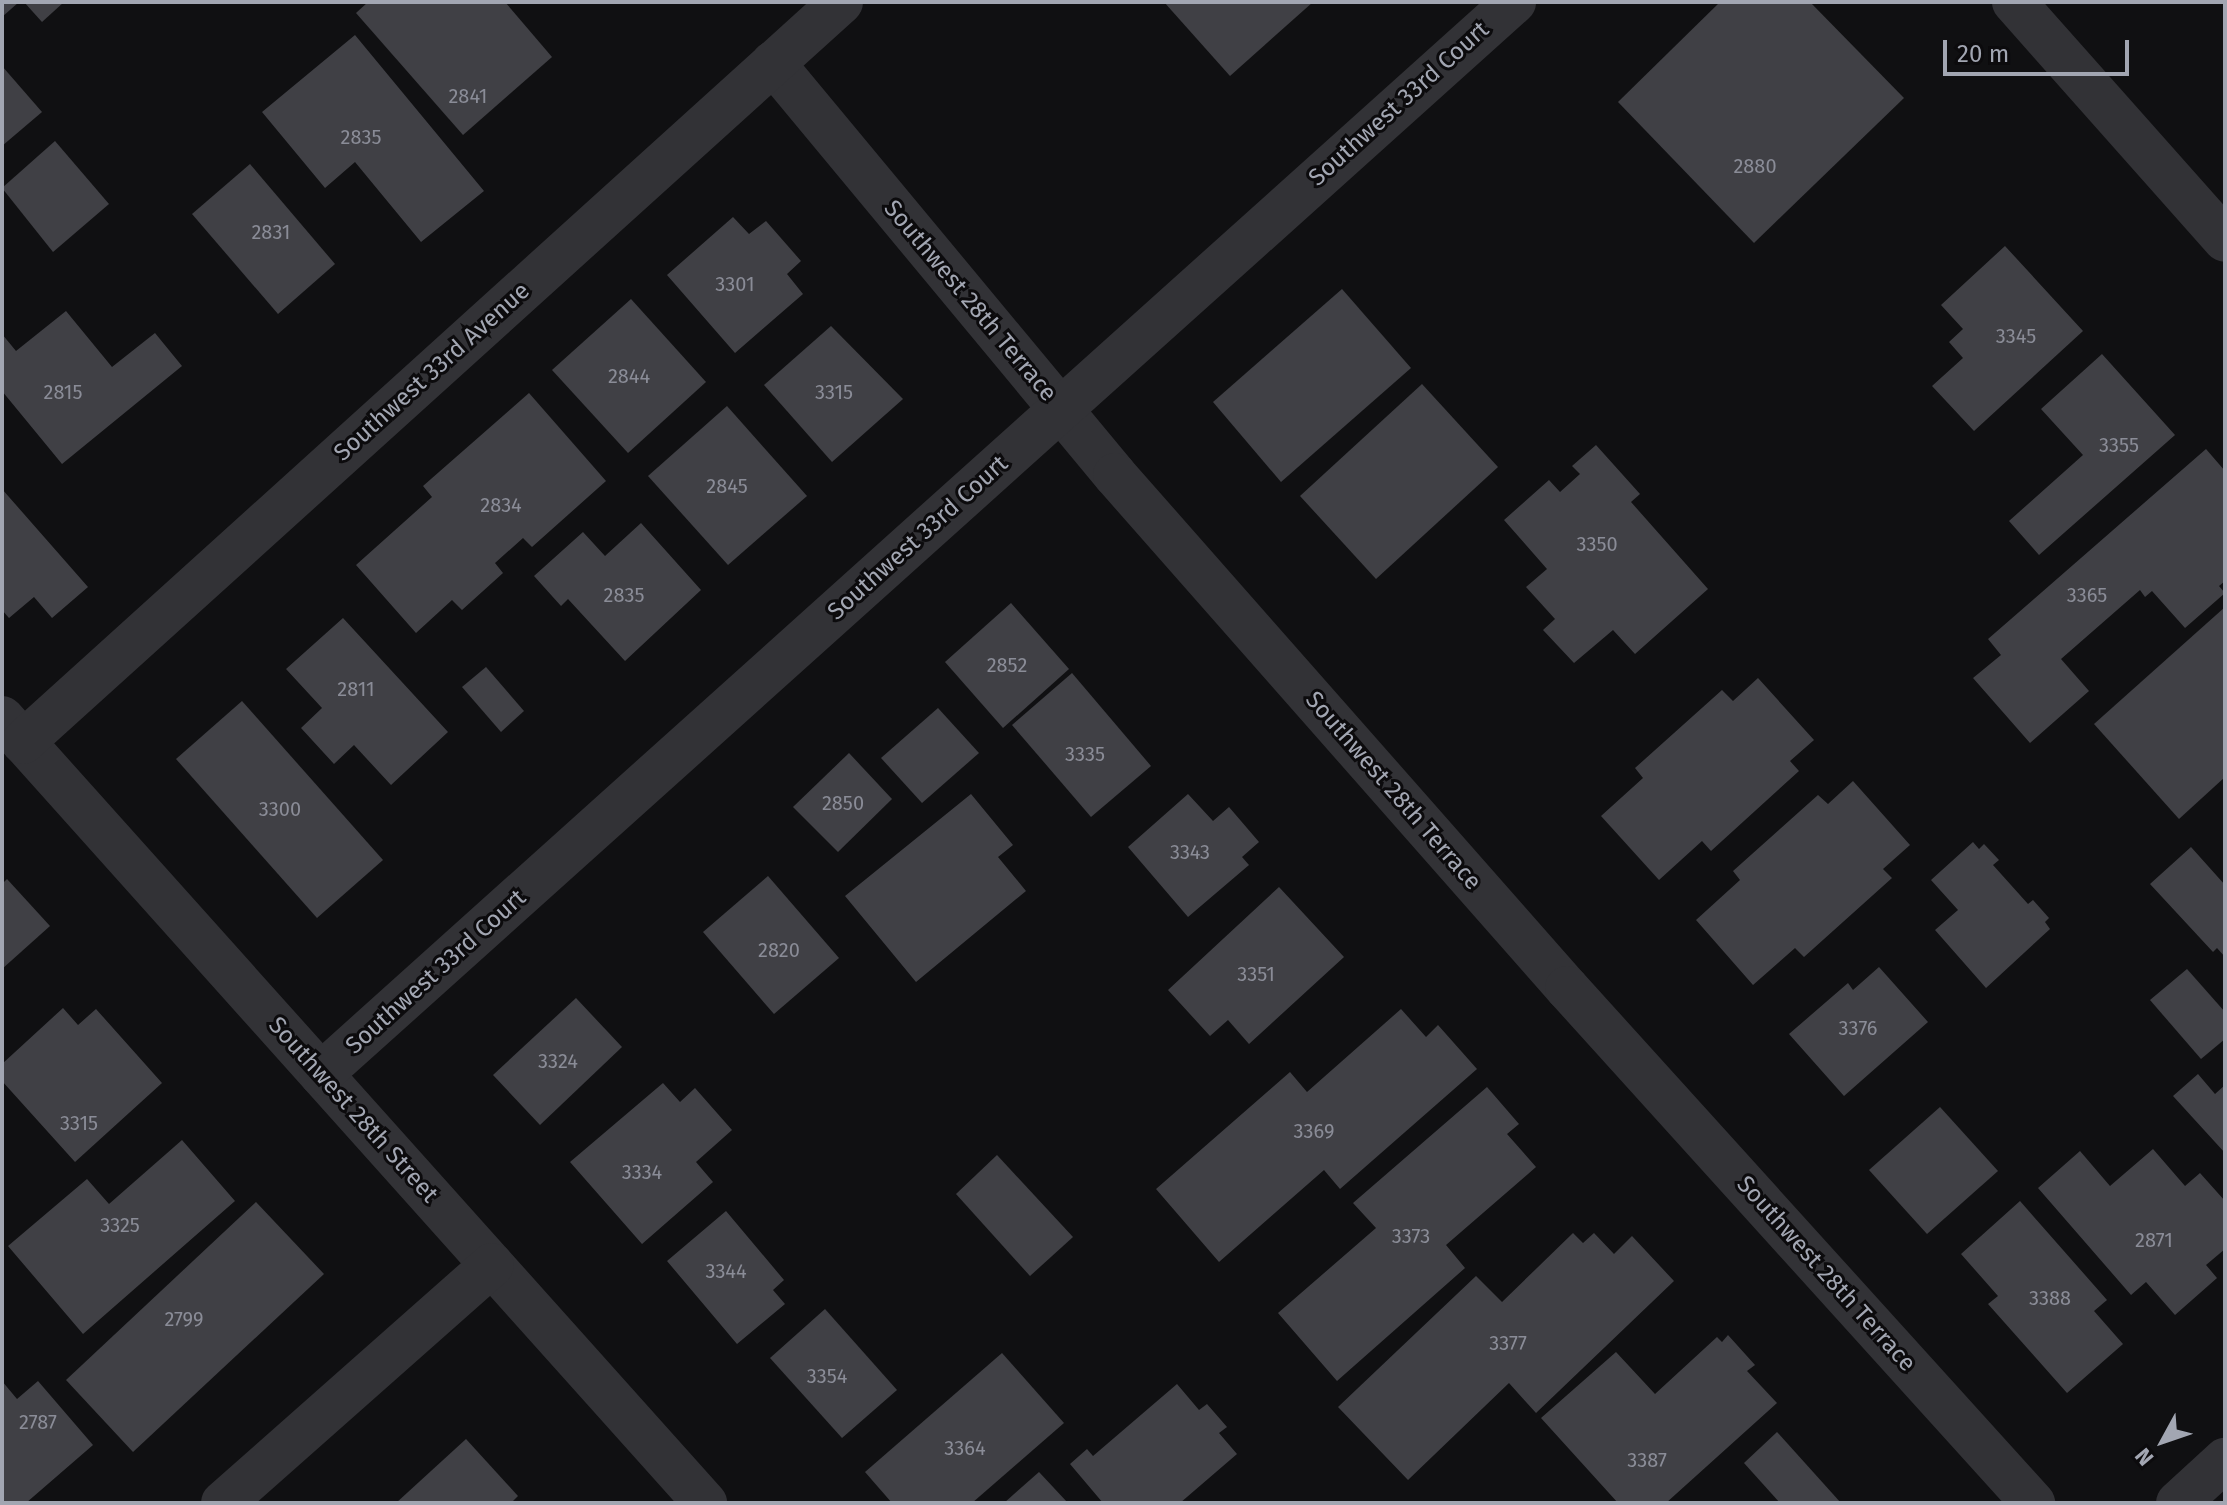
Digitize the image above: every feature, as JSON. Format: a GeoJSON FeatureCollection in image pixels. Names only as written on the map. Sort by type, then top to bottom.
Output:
{"type":"FeatureCollection","features":[{"type":"Feature","properties":{"kind":"street","name":"Southwest 33rd Avenue"},"geometry":{"type":"LineString","coordinates":[[13,730],[841,2]]}},
{"type":"Feature","properties":{"kind":"street","name":"Southwest 33rd Court"},"geometry":{"type":"LineString","coordinates":[[321,1074],[1514,2]]}},
{"type":"Feature","properties":{"kind":"street"},"geometry":{"type":"LineString","coordinates":[[2014,2],[2225,240]]}},
{"type":"Feature","properties":{"kind":"street","name":"Southwest 28th Terrace"},"geometry":{"type":"LineString","coordinates":[[773,63],[1060,410],[1567,988],[2033,1503]]}},
{"type":"Feature","properties":{"kind":"street","name":"Southwest 28th Street"},"geometry":{"type":"LineString","coordinates":[[13,730],[705,1503]]}},
{"type":"Feature","properties":{"kind":"street"},"geometry":{"type":"LineString","coordinates":[[223,1503],[492,1265]]}},
{"type":"Feature","properties":{"kind":"street"},"geometry":{"type":"LineString","coordinates":[[2178,1503],[2225,1460]]}},
{"type":"Feature","properties":{"kind":"building"},"geometry":{"type":"Polygon","coordinates":[[[2,2],[19,2],[2,17],[2,2]]]}},
{"type":"Feature","properties":{"kind":"building"},"geometry":{"type":"Polygon","coordinates":[[[24,2],[64,2],[42,22],[24,2]]]}},
{"type":"Feature","properties":{"kind":"building"},"geometry":{"type":"Polygon","coordinates":[[[368,2],[505,2],[552,57],[463,135],[356,13],[368,2]]]}},
{"type":"Feature","properties":{"kind":"building"},"geometry":{"type":"Polygon","coordinates":[[[1164,2],[1313,2],[1230,76],[1164,2]]]}},
{"type":"Feature","properties":{"kind":"building"},"geometry":{"type":"Polygon","coordinates":[[[1720,2],[1810,2],[1904,98],[1754,243],[1618,102],[1720,2]]]}},
{"type":"Feature","properties":{"kind":"building"},"geometry":{"type":"Polygon","coordinates":[[[355,35],[484,191],[421,242],[355,162],[325,188],[262,112],[355,35]]]}},
{"type":"Feature","properties":{"kind":"building"},"geometry":{"type":"Polygon","coordinates":[[[2,66],[42,112],[2,146],[2,66]]]}},
{"type":"Feature","properties":{"kind":"building"},"geometry":{"type":"Polygon","coordinates":[[[55,141],[109,204],[53,252],[2,188],[55,141]]]}},
{"type":"Feature","properties":{"kind":"building"},"geometry":{"type":"Polygon","coordinates":[[[250,164],[335,264],[278,314],[192,214],[250,164]]]}},
{"type":"Feature","properties":{"kind":"building"},"geometry":{"type":"Polygon","coordinates":[[[733,217],[749,234],[766,221],[801,261],[787,274],[803,294],[735,353],[667,275],[733,217]]]}},
{"type":"Feature","properties":{"kind":"building"},"geometry":{"type":"Polygon","coordinates":[[[2005,246],[2083,331],[1974,431],[1932,386],[1963,358],[1949,342],[1963,329],[1941,305],[2005,246]]]}},
{"type":"Feature","properties":{"kind":"building"},"geometry":{"type":"Polygon","coordinates":[[[1342,289],[1411,368],[1281,482],[1213,402],[1342,289]]]}},
{"type":"Feature","properties":{"kind":"building"},"geometry":{"type":"Polygon","coordinates":[[[631,299],[706,382],[628,453],[552,370],[631,299]]]}},
{"type":"Feature","properties":{"kind":"building"},"geometry":{"type":"Polygon","coordinates":[[[66,311],[112,367],[155,333],[182,366],[62,464],[2,391],[2,334],[16,351],[66,311]]]}},
{"type":"Feature","properties":{"kind":"building"},"geometry":{"type":"Polygon","coordinates":[[[831,326],[903,399],[832,462],[764,385],[831,326]]]}},
{"type":"Feature","properties":{"kind":"building"},"geometry":{"type":"Polygon","coordinates":[[[2102,354],[2175,435],[2039,555],[2009,521],[2083,455],[2041,409],[2102,354]]]}},
{"type":"Feature","properties":{"kind":"building"},"geometry":{"type":"Polygon","coordinates":[[[1422,384],[1498,467],[1376,579],[1300,496],[1422,384]]]}},
{"type":"Feature","properties":{"kind":"building"},"geometry":{"type":"Polygon","coordinates":[[[529,393],[606,481],[532,547],[523,538],[495,563],[503,573],[462,610],[452,600],[416,633],[356,565],[432,497],[423,486],[529,393]]]}},
{"type":"Feature","properties":{"kind":"building"},"geometry":{"type":"Polygon","coordinates":[[[727,406],[807,496],[728,565],[648,476],[727,406]]]}},
{"type":"Feature","properties":{"kind":"building"},"geometry":{"type":"Polygon","coordinates":[[[1596,445],[1640,494],[1631,502],[1708,589],[1635,654],[1613,630],[1574,663],[1543,630],[1555,619],[1526,587],[1547,569],[1504,520],[1549,480],[1560,492],[1580,474],[1572,466],[1596,445]]]}},
{"type":"Feature","properties":{"kind":"building"},"geometry":{"type":"Polygon","coordinates":[[[2206,449],[2225,471],[2225,581],[2219,586],[2225,593],[2185,628],[2152,591],[2145,597],[2140,590],[2061,659],[2089,691],[2030,743],[1973,678],[2001,655],[1988,639],[2206,449]]]}},
{"type":"Feature","properties":{"kind":"building"},"geometry":{"type":"Polygon","coordinates":[[[2,489],[88,587],[52,618],[34,597],[9,618],[2,610],[2,489]]]}},
{"type":"Feature","properties":{"kind":"building"},"geometry":{"type":"Polygon","coordinates":[[[641,523],[701,590],[625,661],[568,599],[561,606],[534,576],[583,532],[605,556],[641,523]]]}},
{"type":"Feature","properties":{"kind":"building"},"geometry":{"type":"Polygon","coordinates":[[[1011,603],[1069,669],[1003,728],[945,662],[1011,603]]]}},
{"type":"Feature","properties":{"kind":"building"},"geometry":{"type":"Polygon","coordinates":[[[2225,607],[2225,777],[2179,819],[2094,724],[2225,607]]]}},
{"type":"Feature","properties":{"kind":"building"},"geometry":{"type":"Polygon","coordinates":[[[343,618],[448,732],[391,785],[354,745],[334,764],[301,728],[322,708],[286,669],[343,618]]]}},
{"type":"Feature","properties":{"kind":"building"},"geometry":{"type":"Polygon","coordinates":[[[486,667],[524,711],[501,732],[462,687],[486,667]]]}},
{"type":"Feature","properties":{"kind":"building"},"geometry":{"type":"Polygon","coordinates":[[[1072,673],[1151,766],[1091,817],[1012,725],[1072,673]]]}},
{"type":"Feature","properties":{"kind":"building"},"geometry":{"type":"Polygon","coordinates":[[[1758,678],[1814,740],[1790,761],[1799,771],[1711,851],[1702,841],[1659,880],[1601,816],[1643,778],[1635,768],[1722,690],[1733,701],[1758,678]]]}},
{"type":"Feature","properties":{"kind":"building"},"geometry":{"type":"Polygon","coordinates":[[[242,701],[383,860],[317,918],[176,759],[242,701]]]}},
{"type":"Feature","properties":{"kind":"building"},"geometry":{"type":"Polygon","coordinates":[[[938,708],[979,753],[922,803],[881,758],[938,708]]]}},
{"type":"Feature","properties":{"kind":"building"},"geometry":{"type":"Polygon","coordinates":[[[849,753],[892,799],[838,852],[793,807],[849,753]]]}},
{"type":"Feature","properties":{"kind":"building"},"geometry":{"type":"Polygon","coordinates":[[[1853,781],[1910,845],[1883,869],[1892,878],[1804,957],[1795,948],[1753,985],[1696,920],[1740,880],[1733,871],[1818,795],[1828,804],[1853,781]]]}},
{"type":"Feature","properties":{"kind":"building"},"geometry":{"type":"Polygon","coordinates":[[[971,794],[1013,845],[998,857],[1026,891],[916,982],[845,896],[971,794]]]}},
{"type":"Feature","properties":{"kind":"building"},"geometry":{"type":"Polygon","coordinates":[[[1188,794],[1213,821],[1229,807],[1259,842],[1242,857],[1249,865],[1188,917],[1128,847],[1188,794]]]}},
{"type":"Feature","properties":{"kind":"building"},"geometry":{"type":"Polygon","coordinates":[[[1973,842],[1979,849],[1984,844],[1999,860],[1993,865],[2028,904],[2033,900],[2049,918],[2045,922],[2050,929],[1986,988],[1935,930],[1958,910],[1931,880],[1973,842]]]}},
{"type":"Feature","properties":{"kind":"building"},"geometry":{"type":"Polygon","coordinates":[[[2191,847],[2225,885],[2225,957],[2217,948],[2213,952],[2150,884],[2191,847]]]}},
{"type":"Feature","properties":{"kind":"building"},"geometry":{"type":"Polygon","coordinates":[[[768,876],[839,958],[774,1014],[703,932],[768,876]]]}},
{"type":"Feature","properties":{"kind":"building"},"geometry":{"type":"Polygon","coordinates":[[[7,879],[50,926],[2,969],[2,884],[7,879]]]}},
{"type":"Feature","properties":{"kind":"building"},"geometry":{"type":"Polygon","coordinates":[[[1279,887],[1344,957],[1249,1044],[1228,1020],[1210,1036],[1168,990],[1279,887]]]}},
{"type":"Feature","properties":{"kind":"building"},"geometry":{"type":"Polygon","coordinates":[[[1879,967],[1928,1022],[1844,1096],[1789,1034],[1848,983],[1853,990],[1879,967]]]}},
{"type":"Feature","properties":{"kind":"building"},"geometry":{"type":"Polygon","coordinates":[[[2187,969],[2225,1012],[2225,1039],[2201,1059],[2150,1000],[2187,969]]]}},
{"type":"Feature","properties":{"kind":"building"},"geometry":{"type":"Polygon","coordinates":[[[576,998],[622,1047],[540,1125],[493,1075],[576,998]]]}},
{"type":"Feature","properties":{"kind":"building"},"geometry":{"type":"Polygon","coordinates":[[[63,1008],[78,1025],[96,1009],[162,1083],[75,1162],[2,1081],[2,1064],[63,1008]]]}},
{"type":"Feature","properties":{"kind":"building"},"geometry":{"type":"Polygon","coordinates":[[[1401,1009],[1426,1037],[1438,1025],[1477,1069],[1340,1189],[1324,1170],[1219,1262],[1156,1189],[1290,1072],[1307,1092],[1401,1009]]]}},
{"type":"Feature","properties":{"kind":"building"},"geometry":{"type":"Polygon","coordinates":[[[2198,1074],[2215,1094],[2225,1085],[2225,1153],[2173,1096],[2198,1074]]]}},
{"type":"Feature","properties":{"kind":"building"},"geometry":{"type":"Polygon","coordinates":[[[663,1083],[680,1102],[695,1088],[732,1130],[696,1162],[713,1182],[642,1244],[570,1162],[663,1083]]]}},
{"type":"Feature","properties":{"kind":"building"},"geometry":{"type":"Polygon","coordinates":[[[1487,1087],[1519,1124],[1507,1134],[1536,1167],[1446,1245],[1465,1268],[1337,1381],[1278,1313],[1376,1228],[1353,1203],[1487,1087]]]}},
{"type":"Feature","properties":{"kind":"building"},"geometry":{"type":"Polygon","coordinates":[[[1940,1107],[1998,1171],[1927,1234],[1869,1170],[1940,1107]]]}},
{"type":"Feature","properties":{"kind":"building"},"geometry":{"type":"Polygon","coordinates":[[[182,1140],[235,1201],[83,1334],[8,1246],[87,1179],[109,1204],[182,1140]]]}},
{"type":"Feature","properties":{"kind":"building"},"geometry":{"type":"Polygon","coordinates":[[[2153,1149],[2185,1186],[2200,1173],[2225,1201],[2225,1249],[2206,1265],[2217,1278],[2175,1315],[2146,1282],[2131,1295],[2038,1188],[2080,1151],[2110,1186],[2153,1149]]]}},
{"type":"Feature","properties":{"kind":"building"},"geometry":{"type":"Polygon","coordinates":[[[997,1155],[1073,1237],[1030,1276],[956,1194],[997,1155]]]}},
{"type":"Feature","properties":{"kind":"building"},"geometry":{"type":"Polygon","coordinates":[[[2020,1201],[2107,1300],[2094,1311],[2123,1344],[2067,1393],[1988,1304],[1998,1296],[1961,1254],[2020,1201]]]}},
{"type":"Feature","properties":{"kind":"building"},"geometry":{"type":"Polygon","coordinates":[[[256,1202],[324,1274],[133,1452],[66,1380],[256,1202]]]}},
{"type":"Feature","properties":{"kind":"building"},"geometry":{"type":"Polygon","coordinates":[[[726,1211],[784,1280],[773,1290],[785,1304],[737,1344],[667,1261],[726,1211]]]}},
{"type":"Feature","properties":{"kind":"building"},"geometry":{"type":"Polygon","coordinates":[[[1573,1233],[1583,1243],[1594,1233],[1614,1254],[1632,1236],[1674,1281],[1536,1413],[1509,1383],[1408,1480],[1338,1407],[1476,1276],[1502,1302],[1573,1233]]]}},
{"type":"Feature","properties":{"kind":"building"},"geometry":{"type":"Polygon","coordinates":[[[825,1309],[897,1390],[842,1438],[770,1358],[825,1309]]]}},
{"type":"Feature","properties":{"kind":"building"},"geometry":{"type":"Polygon","coordinates":[[[1728,1335],[1755,1365],[1747,1371],[1777,1403],[1666,1503],[1618,1503],[1541,1418],[1616,1352],[1655,1394],[1717,1337],[1722,1342],[1728,1335]]]}},
{"type":"Feature","properties":{"kind":"building"},"geometry":{"type":"Polygon","coordinates":[[[1002,1353],[1064,1423],[972,1503],[892,1503],[865,1472],[1002,1353]]]}},
{"type":"Feature","properties":{"kind":"building"},"geometry":{"type":"Polygon","coordinates":[[[2,1381],[17,1399],[38,1381],[93,1445],[26,1503],[2,1503],[2,1381]]]}},
{"type":"Feature","properties":{"kind":"building"},"geometry":{"type":"Polygon","coordinates":[[[1177,1384],[1199,1410],[1207,1404],[1227,1427],[1219,1433],[1237,1454],[1180,1503],[1103,1503],[1070,1464],[1087,1449],[1093,1456],[1177,1384]]]}},
{"type":"Feature","properties":{"kind":"building"},"geometry":{"type":"Polygon","coordinates":[[[1777,1432],[1841,1503],[1780,1503],[1744,1463],[1777,1432]]]}},
{"type":"Feature","properties":{"kind":"building"},"geometry":{"type":"Polygon","coordinates":[[[466,1439],[518,1496],[511,1503],[396,1503],[466,1439]]]}},
{"type":"Feature","properties":{"kind":"building"},"geometry":{"type":"Polygon","coordinates":[[[1039,1472],[1068,1503],[1004,1503],[1039,1472]]]}}]}
